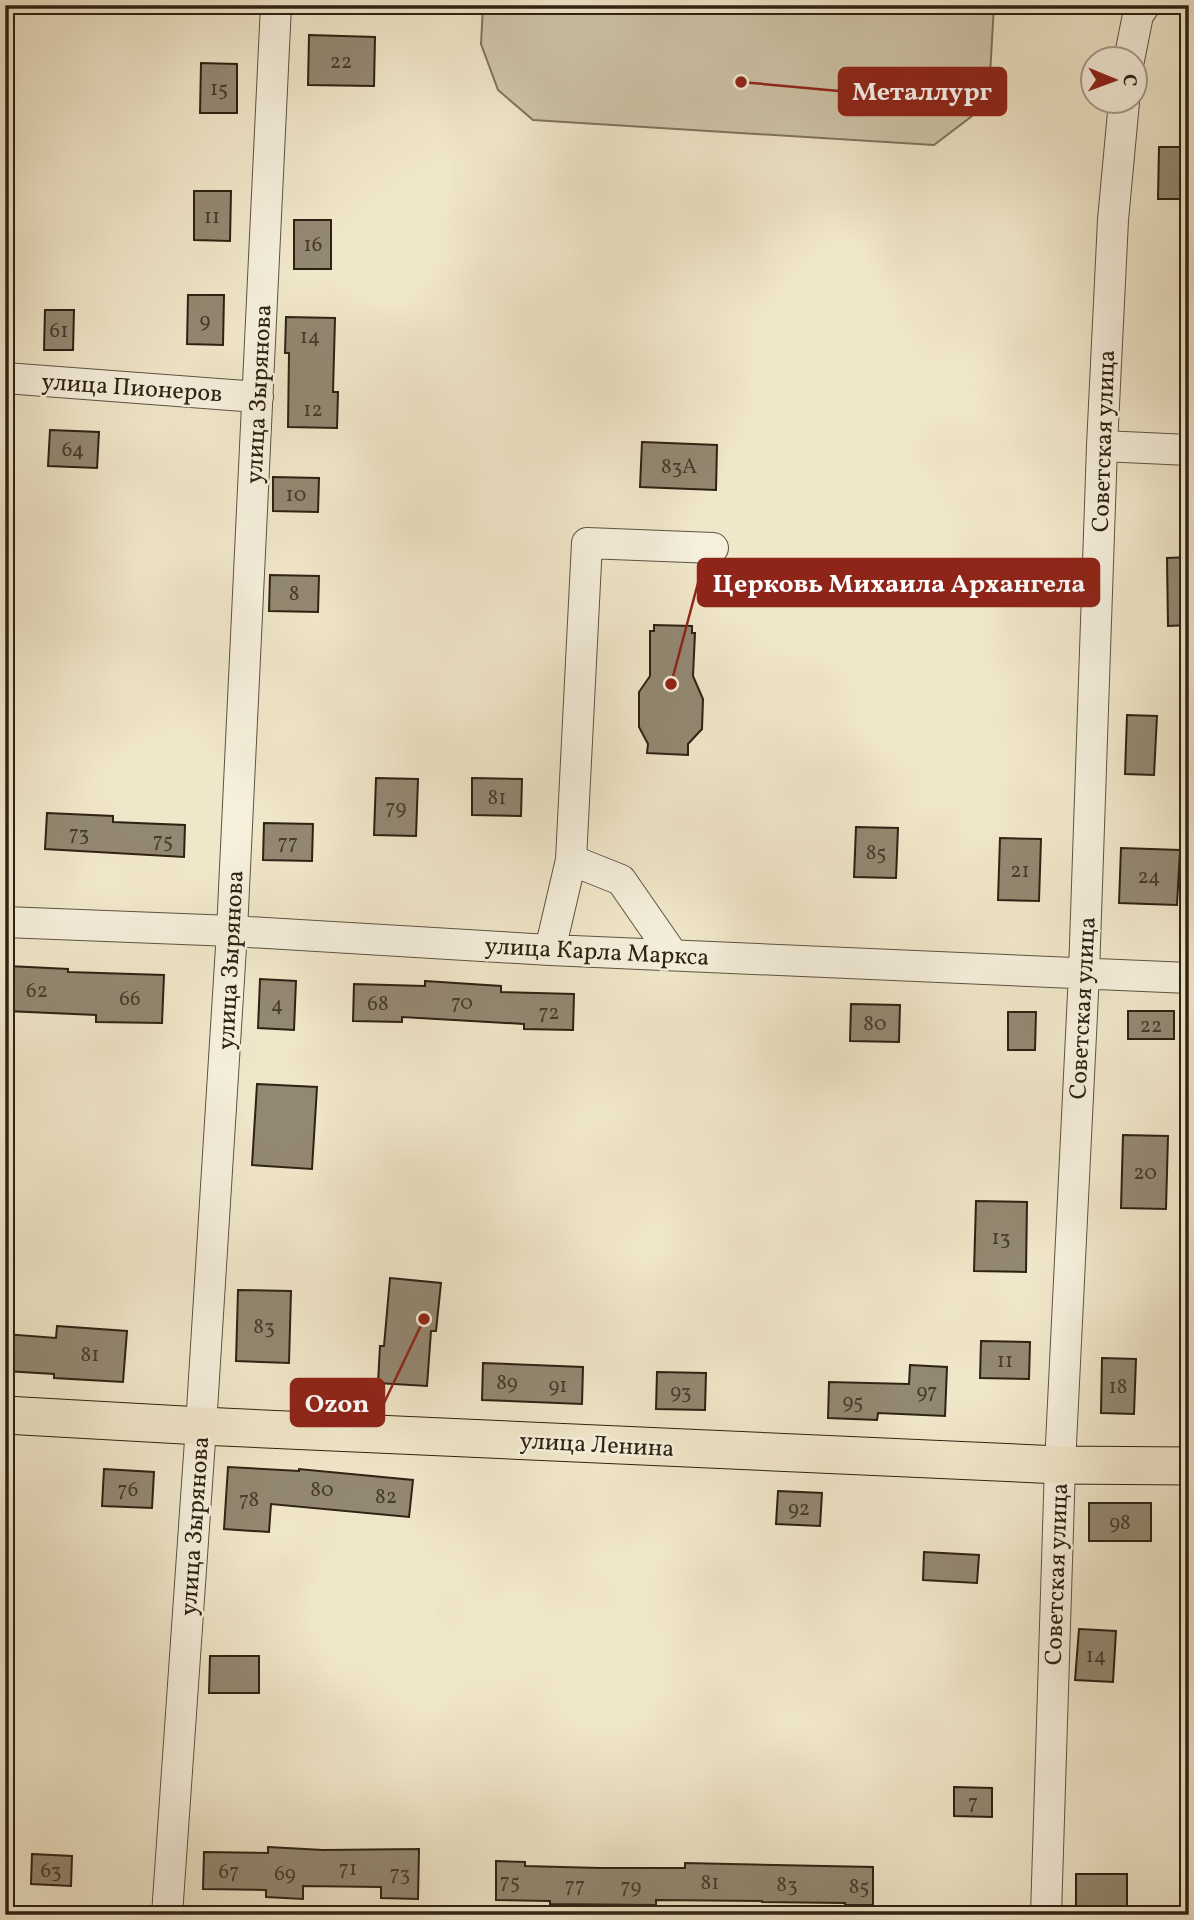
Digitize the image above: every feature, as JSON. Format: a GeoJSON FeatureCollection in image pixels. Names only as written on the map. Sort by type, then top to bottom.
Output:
{"type":"FeatureCollection","features":[{"type":"Feature","properties":{"kind":"main road","name":"улица Ленина"},"geometry":{"type":"LineString","coordinates":[[5,1415],[1060,1465],[1189,1465]]}},
{"type":"Feature","properties":{"kind":"street","name":"улица Зырянова"},"geometry":{"type":"LineString","coordinates":[[167,1915],[232,931],[276,5]]}},
{"type":"Feature","properties":{"kind":"street"},"geometry":{"type":"LineString","coordinates":[[1132,46],[1140,9]]}},
{"type":"Feature","properties":{"kind":"street","name":"Советская улица"},"geometry":{"type":"LineString","coordinates":[[1046,1915],[1060,1465],[1084,972],[1102,446],[1112,220],[1123,116]]}},
{"type":"Feature","properties":{"kind":"street","name":"улица Пионеров"},"geometry":{"type":"LineString","coordinates":[[5,378],[258,397]]}},
{"type":"Feature","properties":{"kind":"street"},"geometry":{"type":"LineString","coordinates":[[1102,446],[1189,450]]}},
{"type":"Feature","properties":{"kind":"street"},"geometry":{"type":"LineString","coordinates":[[550,950],[571,860],[587,543],[713,548]]}},
{"type":"Feature","properties":{"kind":"street"},"geometry":{"type":"LineString","coordinates":[[571,860],[621,880],[673,955]]}},
{"type":"Feature","properties":{"kind":"street","name":"улица Карла Маркса"},"geometry":{"type":"LineString","coordinates":[[5,922],[232,931],[550,950],[1189,978]]}},
{"type":"Feature","properties":{"kind":"shaded area"},"geometry":{"type":"Polygon","coordinates":[[[483,5],[994,5],[990,75],[972,116],[934,145],[533,120],[498,90],[481,44],[483,5]]]}},
{"type":"Feature","properties":{"kind":"building"},"geometry":{"type":"Polygon","coordinates":[[[309,35],[375,37],[374,86],[308,85],[309,35]]]}},
{"type":"Feature","properties":{"kind":"building"},"geometry":{"type":"Polygon","coordinates":[[[201,63],[237,64],[237,113],[200,113],[201,63]]]}},
{"type":"Feature","properties":{"kind":"building"},"geometry":{"type":"Polygon","coordinates":[[[1159,147],[1189,147],[1189,199],[1158,199],[1159,147]]]}},
{"type":"Feature","properties":{"kind":"building"},"geometry":{"type":"Polygon","coordinates":[[[194,191],[231,191],[230,241],[194,240],[194,191]]]}},
{"type":"Feature","properties":{"kind":"building"},"geometry":{"type":"Polygon","coordinates":[[[294,220],[331,220],[331,269],[294,269],[294,220]]]}},
{"type":"Feature","properties":{"kind":"building"},"geometry":{"type":"Polygon","coordinates":[[[188,295],[224,295],[223,345],[187,344],[188,295]]]}},
{"type":"Feature","properties":{"kind":"building"},"geometry":{"type":"Polygon","coordinates":[[[45,310],[74,310],[73,350],[44,350],[45,310]]]}},
{"type":"Feature","properties":{"kind":"building"},"geometry":{"type":"Polygon","coordinates":[[[286,317],[335,318],[333,392],[338,392],[337,428],[288,427],[289,353],[285,353],[286,317]]]}},
{"type":"Feature","properties":{"kind":"building"},"geometry":{"type":"Polygon","coordinates":[[[50,430],[99,432],[97,468],[48,466],[50,430]]]}},
{"type":"Feature","properties":{"kind":"building"},"geometry":{"type":"Polygon","coordinates":[[[642,442],[717,445],[716,490],[640,487],[642,442]]]}},
{"type":"Feature","properties":{"kind":"building"},"geometry":{"type":"Polygon","coordinates":[[[273,477],[319,478],[318,512],[273,511],[273,477]]]}},
{"type":"Feature","properties":{"kind":"building"},"geometry":{"type":"Polygon","coordinates":[[[1189,557],[1189,625],[1168,626],[1167,558],[1189,557]]]}},
{"type":"Feature","properties":{"kind":"building"},"geometry":{"type":"Polygon","coordinates":[[[270,575],[319,576],[318,612],[269,611],[270,575]]]}},
{"type":"Feature","properties":{"kind":"building"},"geometry":{"type":"Polygon","coordinates":[[[654,625],[692,626],[692,633],[695,633],[693,676],[703,699],[702,729],[688,744],[688,755],[647,753],[648,744],[639,727],[639,692],[650,676],[650,631],[654,631],[654,625]]]}},
{"type":"Feature","properties":{"kind":"building"},"geometry":{"type":"Polygon","coordinates":[[[1127,715],[1157,716],[1154,775],[1125,774],[1127,715]]]}},
{"type":"Feature","properties":{"kind":"building"},"geometry":{"type":"Polygon","coordinates":[[[376,778],[418,779],[416,836],[374,835],[376,778]]]}},
{"type":"Feature","properties":{"kind":"building"},"geometry":{"type":"Polygon","coordinates":[[[472,778],[522,779],[521,816],[472,815],[472,778]]]}},
{"type":"Feature","properties":{"kind":"building"},"geometry":{"type":"Polygon","coordinates":[[[47,813],[113,816],[113,822],[185,825],[184,857],[45,849],[47,813]]]}},
{"type":"Feature","properties":{"kind":"building"},"geometry":{"type":"Polygon","coordinates":[[[264,823],[313,824],[312,861],[263,860],[264,823]]]}},
{"type":"Feature","properties":{"kind":"building"},"geometry":{"type":"Polygon","coordinates":[[[856,827],[898,828],[896,878],[854,877],[856,827]]]}},
{"type":"Feature","properties":{"kind":"building"},"geometry":{"type":"Polygon","coordinates":[[[1000,838],[1041,839],[1039,901],[998,900],[1000,838]]]}},
{"type":"Feature","properties":{"kind":"building"},"geometry":{"type":"Polygon","coordinates":[[[1121,848],[1180,850],[1177,905],[1119,903],[1121,848]]]}},
{"type":"Feature","properties":{"kind":"building"},"geometry":{"type":"Polygon","coordinates":[[[8,966],[68,969],[68,972],[164,975],[162,1023],[96,1022],[96,1015],[6,1011],[8,966]]]}},
{"type":"Feature","properties":{"kind":"building"},"geometry":{"type":"Polygon","coordinates":[[[260,979],[296,981],[294,1030],[258,1028],[260,979]]]}},
{"type":"Feature","properties":{"kind":"building"},"geometry":{"type":"Polygon","coordinates":[[[425,981],[501,986],[501,992],[574,994],[573,1030],[524,1029],[524,1024],[402,1017],[402,1022],[353,1021],[354,984],[425,986],[425,981]]]}},
{"type":"Feature","properties":{"kind":"building"},"geometry":{"type":"Polygon","coordinates":[[[851,1004],[900,1005],[899,1042],[850,1041],[851,1004]]]}},
{"type":"Feature","properties":{"kind":"building"},"geometry":{"type":"Polygon","coordinates":[[[1128,1011],[1174,1011],[1174,1039],[1128,1039],[1128,1011]]]}},
{"type":"Feature","properties":{"kind":"building"},"geometry":{"type":"Polygon","coordinates":[[[1008,1012],[1036,1012],[1035,1050],[1008,1050],[1008,1012]]]}},
{"type":"Feature","properties":{"kind":"building"},"geometry":{"type":"Polygon","coordinates":[[[257,1084],[317,1087],[312,1169],[252,1165],[257,1084]]]}},
{"type":"Feature","properties":{"kind":"building"},"geometry":{"type":"Polygon","coordinates":[[[1123,1135],[1168,1136],[1166,1209],[1121,1208],[1123,1135]]]}},
{"type":"Feature","properties":{"kind":"building"},"geometry":{"type":"Polygon","coordinates":[[[976,1201],[1027,1202],[1026,1272],[974,1271],[976,1201]]]}},
{"type":"Feature","properties":{"kind":"building"},"geometry":{"type":"Polygon","coordinates":[[[390,1278],[441,1283],[436,1331],[431,1331],[427,1386],[378,1383],[380,1346],[384,1346],[390,1278]]]}},
{"type":"Feature","properties":{"kind":"building"},"geometry":{"type":"Polygon","coordinates":[[[238,1290],[291,1291],[289,1363],[236,1361],[238,1290]]]}},
{"type":"Feature","properties":{"kind":"building"},"geometry":{"type":"Polygon","coordinates":[[[57,1326],[127,1331],[123,1382],[54,1378],[54,1374],[5,1371],[5,1334],[56,1338],[57,1326]]]}},
{"type":"Feature","properties":{"kind":"building"},"geometry":{"type":"Polygon","coordinates":[[[981,1341],[1030,1342],[1029,1379],[980,1378],[981,1341]]]}},
{"type":"Feature","properties":{"kind":"building"},"geometry":{"type":"Polygon","coordinates":[[[1102,1358],[1136,1359],[1134,1414],[1101,1413],[1102,1358]]]}},
{"type":"Feature","properties":{"kind":"building"},"geometry":{"type":"Polygon","coordinates":[[[483,1363],[583,1367],[582,1404],[482,1400],[483,1363]]]}},
{"type":"Feature","properties":{"kind":"building"},"geometry":{"type":"Polygon","coordinates":[[[910,1365],[947,1367],[945,1416],[878,1413],[877,1420],[828,1418],[829,1382],[909,1384],[910,1365]]]}},
{"type":"Feature","properties":{"kind":"building"},"geometry":{"type":"Polygon","coordinates":[[[657,1372],[706,1373],[705,1410],[656,1409],[657,1372]]]}},
{"type":"Feature","properties":{"kind":"building"},"geometry":{"type":"Polygon","coordinates":[[[228,1467],[299,1469],[413,1480],[409,1517],[271,1504],[269,1532],[224,1529],[228,1467]]]}},
{"type":"Feature","properties":{"kind":"building"},"geometry":{"type":"Polygon","coordinates":[[[104,1469],[154,1472],[152,1508],[102,1506],[104,1469]]]}},
{"type":"Feature","properties":{"kind":"building"},"geometry":{"type":"Polygon","coordinates":[[[778,1491],[822,1493],[820,1526],[776,1524],[778,1491]]]}},
{"type":"Feature","properties":{"kind":"building"},"geometry":{"type":"Polygon","coordinates":[[[1089,1503],[1151,1503],[1151,1541],[1089,1541],[1089,1503]]]}},
{"type":"Feature","properties":{"kind":"building"},"geometry":{"type":"Polygon","coordinates":[[[924,1552],[979,1555],[977,1583],[923,1580],[924,1552]]]}},
{"type":"Feature","properties":{"kind":"building"},"geometry":{"type":"Polygon","coordinates":[[[1079,1629],[1116,1631],[1113,1682],[1075,1680],[1079,1629]]]}},
{"type":"Feature","properties":{"kind":"building"},"geometry":{"type":"Polygon","coordinates":[[[210,1656],[259,1656],[259,1693],[209,1693],[210,1656]]]}},
{"type":"Feature","properties":{"kind":"building"},"geometry":{"type":"Polygon","coordinates":[[[954,1787],[992,1788],[992,1817],[954,1816],[954,1787]]]}},
{"type":"Feature","properties":{"kind":"building"},"geometry":{"type":"Polygon","coordinates":[[[268,1847],[323,1850],[419,1849],[418,1899],[381,1898],[381,1887],[303,1886],[303,1899],[266,1897],[266,1890],[203,1889],[204,1852],[268,1853],[268,1847]]]}},
{"type":"Feature","properties":{"kind":"building"},"geometry":{"type":"Polygon","coordinates":[[[32,1854],[72,1856],[71,1886],[31,1884],[32,1854]]]}},
{"type":"Feature","properties":{"kind":"building"},"geometry":{"type":"Polygon","coordinates":[[[496,1861],[525,1862],[525,1866],[600,1868],[685,1868],[685,1863],[873,1867],[873,1905],[656,1900],[656,1905],[550,1904],[550,1901],[496,1900],[496,1861]]]}},
{"type":"Feature","properties":{"kind":"building"},"geometry":{"type":"Polygon","coordinates":[[[1076,1874],[1127,1874],[1127,1912],[1076,1911],[1076,1874]]]}},
{"type":"Feature","properties":{"kind":"place","name":"Металлург"},"geometry":{"type":"Point","coordinates":[741,82]}},
{"type":"Feature","properties":{"kind":"place","name":"Церковь Михаила Архангела"},"geometry":{"type":"Point","coordinates":[671,684]}},
{"type":"Feature","properties":{"kind":"place","name":"Ozon"},"geometry":{"type":"Point","coordinates":[424,1319]}}]}
